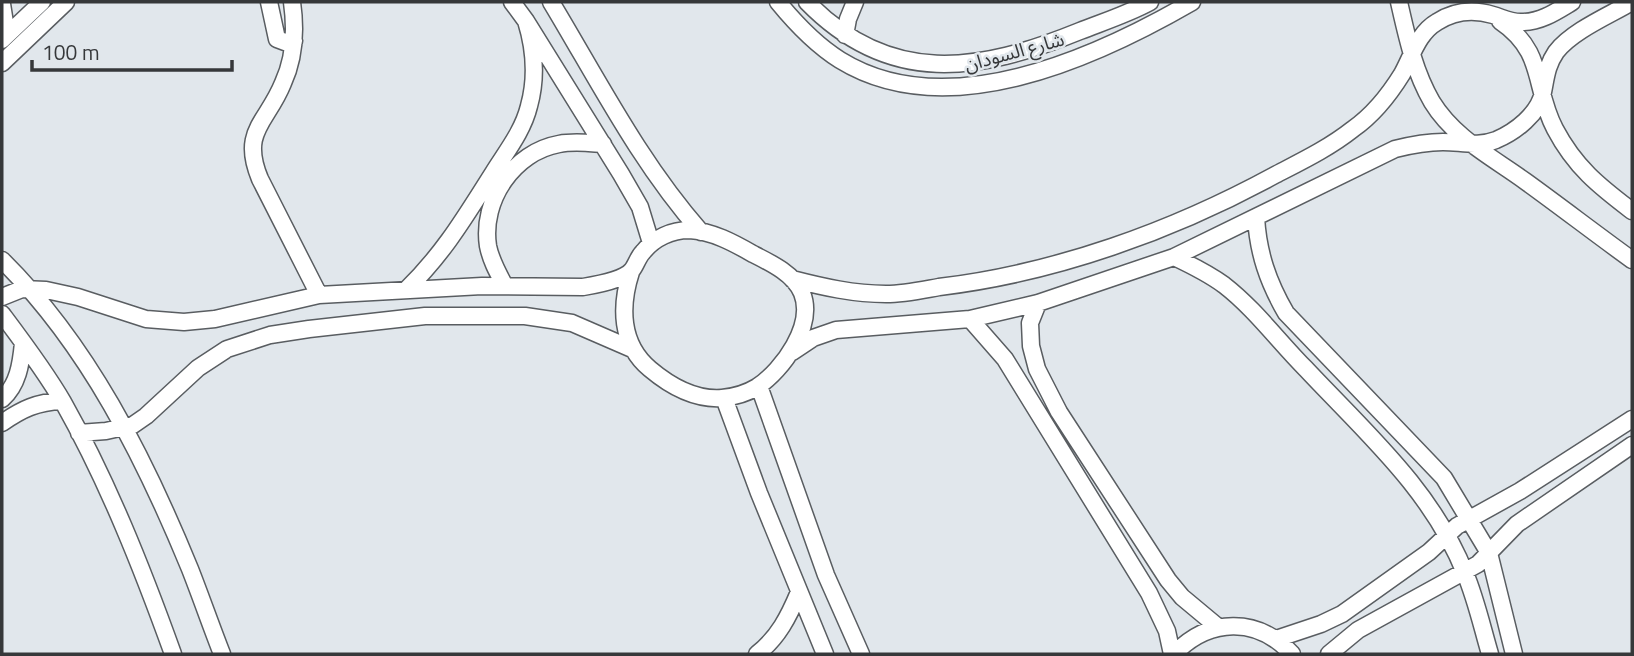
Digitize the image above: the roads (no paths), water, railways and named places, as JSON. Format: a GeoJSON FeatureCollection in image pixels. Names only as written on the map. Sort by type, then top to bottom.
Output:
{"type":"FeatureCollection","features":[{"type":"Feature","properties":{"kind":"street"},"geometry":{"type":"LineString","coordinates":[[2,39],[42,2]]}},
{"type":"Feature","properties":{"kind":"street"},"geometry":{"type":"LineString","coordinates":[[2,63],[66,2]]}},
{"type":"Feature","properties":{"kind":"street"},"geometry":{"type":"LineString","coordinates":[[269,2],[277,39],[285,43],[294,41]]}},
{"type":"Feature","properties":{"kind":"street"},"geometry":{"type":"LineString","coordinates":[[292,2],[294,41],[290,66],[283,86],[256,129],[251,147],[253,162],[269,198],[318,295]]}},
{"type":"Feature","properties":{"kind":"street"},"geometry":{"type":"LineString","coordinates":[[512,2],[603,144],[640,208],[651,243]]}},
{"type":"Feature","properties":{"kind":"street"},"geometry":{"type":"LineString","coordinates":[[551,2],[649,166],[673,200],[701,232]]}},
{"type":"Feature","properties":{"kind":"street","name":"شارع السودان"},"geometry":{"type":"LineString","coordinates":[[778,2],[815,41],[840,60],[869,74],[899,83],[931,88],[963,87],[991,82],[1056,65],[1147,27],[1192,2]]}},
{"type":"Feature","properties":{"kind":"street","name":"شارع السودان"},"geometry":{"type":"LineString","coordinates":[[807,2],[845,35],[872,50],[901,60],[930,64],[991,60],[1048,44],[1144,3]]}},
{"type":"Feature","properties":{"kind":"street"},"geometry":{"type":"LineString","coordinates":[[845,35],[855,2]]}},
{"type":"Feature","properties":{"kind":"street"},"geometry":{"type":"LineString","coordinates":[[1399,2],[1420,81],[1451,126],[1471,145],[1524,180],[1632,260]]}},
{"type":"Feature","properties":{"kind":"street"},"geometry":{"type":"LineString","coordinates":[[1478,2],[1512,29],[1528,48],[1538,70],[1553,126],[1569,155],[1591,180],[1632,211]]}},
{"type":"Feature","properties":{"kind":"street"},"geometry":{"type":"LineString","coordinates":[[792,279],[856,292],[889,294],[968,284],[1034,270],[1161,229],[1251,188],[1317,153],[1353,130],[1387,95],[1420,37],[1434,23],[1452,14],[1472,11],[1507,21],[1524,22],[1540,19],[1572,2]]}},
{"type":"Feature","properties":{"kind":"street"},"geometry":{"type":"LineString","coordinates":[[788,354],[813,338],[836,330],[970,319],[1038,303],[1174,257],[1395,149],[1420,143],[1471,145],[1494,141],[1514,131],[1531,115],[1543,94],[1547,71],[1557,50],[1632,2]]}},
{"type":"Feature","properties":{"kind":"street"},"geometry":{"type":"LineString","coordinates":[[2,4],[5,23],[2,39]]}},
{"type":"Feature","properties":{"kind":"street"},"geometry":{"type":"LineString","coordinates":[[406,289],[430,267],[451,240],[520,129],[529,108],[534,76],[533,43],[526,21]]}},
{"type":"Feature","properties":{"kind":"street"},"geometry":{"type":"LineString","coordinates":[[505,286],[494,267],[488,245],[488,222],[493,201],[503,181],[518,164],[537,151],[557,144],[603,144]]}},
{"type":"Feature","properties":{"kind":"street"},"geometry":{"type":"LineString","coordinates":[[1256,217],[1261,258],[1286,313],[1444,478],[1469,519],[1489,553],[1514,654]]}},
{"type":"Feature","properties":{"kind":"street"},"geometry":{"type":"LineString","coordinates":[[675,232],[701,232],[716,236],[764,259],[792,279],[801,291],[806,306],[800,335],[788,354],[758,386],[724,398],[700,396],[662,379],[645,365],[632,349],[624,318],[625,295],[631,272],[636,261],[651,243],[675,232]]}},
{"type":"Feature","properties":{"kind":"street"},"geometry":{"type":"LineString","coordinates":[[1174,257],[1217,280],[1247,306],[1394,460],[1422,496],[1465,572],[1490,654]]}},
{"type":"Feature","properties":{"kind":"street"},"geometry":{"type":"LineString","coordinates":[[2,260],[31,289],[66,332],[96,379],[154,488],[190,569],[222,654]]}},
{"type":"Feature","properties":{"kind":"street"},"geometry":{"type":"LineString","coordinates":[[2,297],[22,289],[31,289],[70,295],[146,319],[184,322],[215,318],[318,295],[505,286],[583,287],[598,285],[631,272]]}},
{"type":"Feature","properties":{"kind":"street"},"geometry":{"type":"LineString","coordinates":[[1038,303],[1030,323],[1031,346],[1037,369],[1047,389],[1168,580],[1182,597],[1218,627]]}},
{"type":"Feature","properties":{"kind":"street"},"geometry":{"type":"LineString","coordinates":[[2,313],[62,401],[79,433],[144,574],[173,654]]}},
{"type":"Feature","properties":{"kind":"street"},"geometry":{"type":"LineString","coordinates":[[79,433],[123,428],[146,416],[198,368],[227,349],[271,335],[309,329],[425,316],[525,316],[572,323],[632,349]]}},
{"type":"Feature","properties":{"kind":"street"},"geometry":{"type":"LineString","coordinates":[[970,319],[1010,367],[1149,593],[1167,631],[1173,654],[1201,633],[1218,627],[1239,626],[1258,630],[1276,639],[1292,654]]}},
{"type":"Feature","properties":{"kind":"street"},"geometry":{"type":"LineString","coordinates":[[2,399],[18,376],[23,343]]}},
{"type":"Feature","properties":{"kind":"street"},"geometry":{"type":"LineString","coordinates":[[758,386],[826,575],[861,654]]}},
{"type":"Feature","properties":{"kind":"street"},"geometry":{"type":"LineString","coordinates":[[724,398],[759,493],[825,654]]}},
{"type":"Feature","properties":{"kind":"street"},"geometry":{"type":"LineString","coordinates":[[2,423],[29,406],[62,401]]}},
{"type":"Feature","properties":{"kind":"street"},"geometry":{"type":"LineString","coordinates":[[1276,639],[1342,614],[1429,552],[1469,519],[1520,491],[1632,419]]}},
{"type":"Feature","properties":{"kind":"street"},"geometry":{"type":"LineString","coordinates":[[1329,654],[1358,630],[1421,593],[1465,572],[1489,553],[1517,524],[1632,445]]}},
{"type":"Feature","properties":{"kind":"street"},"geometry":{"type":"LineString","coordinates":[[757,654],[786,622],[799,592]]}}]}
